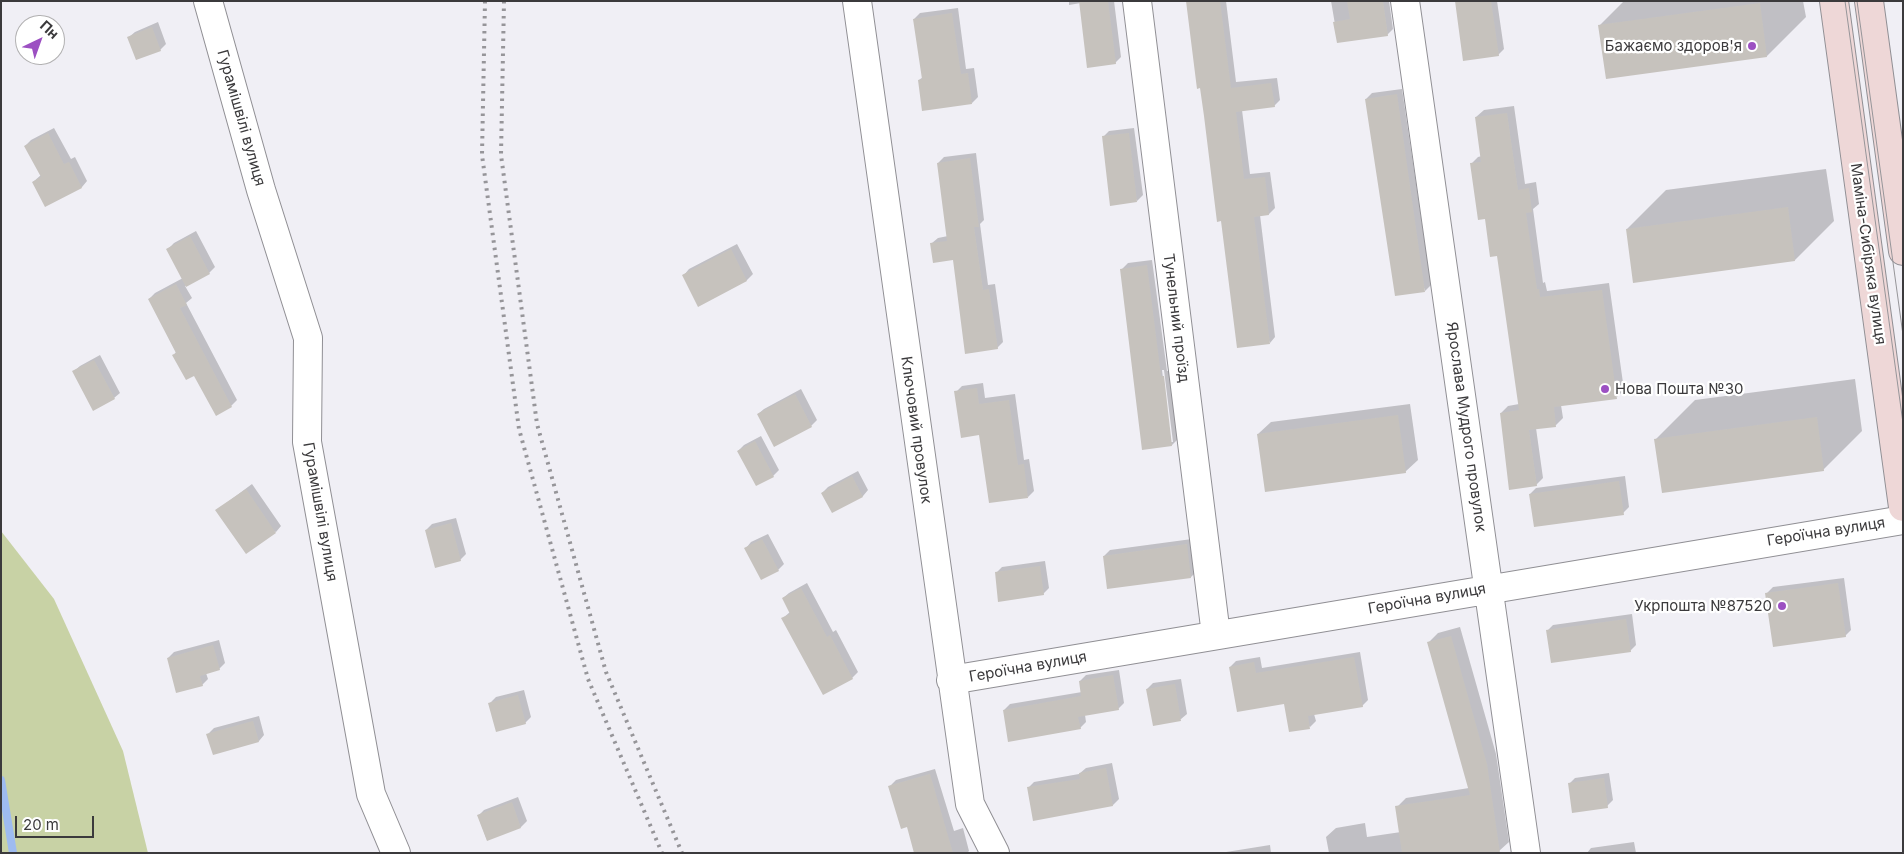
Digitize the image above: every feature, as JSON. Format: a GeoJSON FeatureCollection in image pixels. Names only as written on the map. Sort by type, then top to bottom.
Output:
{"type":"FeatureCollection","features":[{"type":"Feature","properties":{"kind":"main road","name":"Маміна-Сибіряка вулиця"},"geometry":{"type":"LineString","coordinates":[[1834,1],[1903,507]]}},
{"type":"Feature","properties":{"kind":"main road"},"geometry":{"type":"LineString","coordinates":[[1869,1],[1903,251]]}},
{"type":"Feature","properties":{"kind":"street","name":"Гурамішвілі вулиця"},"geometry":{"type":"LineString","coordinates":[[208,1],[261,190],[308,338],[307,442],[371,794],[396,853]]}},
{"type":"Feature","properties":{"kind":"street","name":"Ключовий провулок"},"geometry":{"type":"LineString","coordinates":[[856,1],[970,804],[995,853]]}},
{"type":"Feature","properties":{"kind":"street","name":"Тунельний проїзд"},"geometry":{"type":"LineString","coordinates":[[1137,1],[1216,635]]}},
{"type":"Feature","properties":{"kind":"street","name":"Ярослава Мудрого провулок"},"geometry":{"type":"LineString","coordinates":[[1405,1],[1526,853]]}},
{"type":"Feature","properties":{"kind":"street","name":"Героїчна вулиця"},"geometry":{"type":"LineString","coordinates":[[951,680],[1489,588],[1903,520]]}},
{"type":"Feature","properties":{"kind":"green space"},"geometry":{"type":"Polygon","coordinates":[[[1,531],[54,599],[123,751],[148,853],[1,853],[1,531]]]}},
{"type":"Feature","properties":{"kind":"building"},"geometry":{"type":"Polygon","coordinates":[[[1079,1],[1108,1],[1116,64],[1087,68],[1079,1]]]}},
{"type":"Feature","properties":{"kind":"building"},"geometry":{"type":"Polygon","coordinates":[[[1186,1],[1220,1],[1231,88],[1271,83],[1275,107],[1236,112],[1244,179],[1265,177],[1269,215],[1254,217],[1270,344],[1237,348],[1221,221],[1217,222],[1204,116],[1200,88],[1197,89],[1186,1]]]}},
{"type":"Feature","properties":{"kind":"building"},"geometry":{"type":"Polygon","coordinates":[[[1347,1],[1383,1],[1388,36],[1337,43],[1333,22],[1350,19],[1347,1]]]}},
{"type":"Feature","properties":{"kind":"building"},"geometry":{"type":"Polygon","coordinates":[[[1455,1],[1491,1],[1499,56],[1463,61],[1455,1]]]}},
{"type":"Feature","properties":{"kind":"building"},"geometry":{"type":"Polygon","coordinates":[[[1760,3],[1767,57],[1606,79],[1598,25],[1760,3]]]}},
{"type":"Feature","properties":{"kind":"building"},"geometry":{"type":"Polygon","coordinates":[[[952,13],[961,74],[968,73],[972,104],[922,111],[918,80],[922,79],[913,19],[952,13]]]}},
{"type":"Feature","properties":{"kind":"building"},"geometry":{"type":"Polygon","coordinates":[[[152,27],[161,51],[136,60],[127,37],[152,27]]]}},
{"type":"Feature","properties":{"kind":"building"},"geometry":{"type":"Polygon","coordinates":[[[1397,94],[1425,292],[1395,296],[1365,99],[1397,94]]]}},
{"type":"Feature","properties":{"kind":"building"},"geometry":{"type":"Polygon","coordinates":[[[1507,113],[1518,190],[1529,188],[1532,212],[1526,213],[1537,289],[1539,289],[1540,297],[1602,290],[1617,399],[1554,407],[1556,427],[1529,430],[1537,486],[1509,490],[1500,413],[1519,410],[1497,256],[1490,257],[1485,219],[1478,220],[1470,163],[1481,162],[1475,117],[1507,113]]]}},
{"type":"Feature","properties":{"kind":"building"},"geometry":{"type":"Polygon","coordinates":[[[48,133],[64,164],[69,162],[82,188],[45,207],[32,182],[41,177],[24,146],[48,133]]]}},
{"type":"Feature","properties":{"kind":"building"},"geometry":{"type":"Polygon","coordinates":[[[1129,133],[1137,202],[1110,206],[1102,136],[1129,133]]]}},
{"type":"Feature","properties":{"kind":"building"},"geometry":{"type":"Polygon","coordinates":[[[970,158],[979,227],[974,227],[983,290],[989,289],[998,349],[965,354],[953,260],[933,263],[930,243],[947,241],[937,163],[970,158]]]}},
{"type":"Feature","properties":{"kind":"building"},"geometry":{"type":"Polygon","coordinates":[[[1788,207],[1795,261],[1633,283],[1626,229],[1788,207]]]}},
{"type":"Feature","properties":{"kind":"building"},"geometry":{"type":"Polygon","coordinates":[[[190,236],[210,274],[186,287],[166,249],[190,236]]]}},
{"type":"Feature","properties":{"kind":"building"},"geometry":{"type":"Polygon","coordinates":[[[731,249],[747,281],[698,307],[682,275],[731,249]]]}},
{"type":"Feature","properties":{"kind":"building"},"geometry":{"type":"Polygon","coordinates":[[[1147,265],[1161,376],[1164,376],[1172,446],[1142,450],[1120,269],[1147,265]]]}},
{"type":"Feature","properties":{"kind":"building"},"geometry":{"type":"Polygon","coordinates":[[[176,284],[187,305],[180,308],[232,407],[216,416],[194,376],[186,380],[172,355],[176,353],[148,299],[176,284]]]}},
{"type":"Feature","properties":{"kind":"building"},"geometry":{"type":"Polygon","coordinates":[[[94,360],[115,399],[93,411],[72,371],[94,360]]]}},
{"type":"Feature","properties":{"kind":"building"},"geometry":{"type":"Polygon","coordinates":[[[977,388],[979,404],[1009,400],[1018,465],[1024,464],[1028,498],[989,503],[979,435],[961,438],[954,391],[977,388]]]}},
{"type":"Feature","properties":{"kind":"building"},"geometry":{"type":"Polygon","coordinates":[[[795,394],[812,427],[774,447],[757,414],[795,394]]]}},
{"type":"Feature","properties":{"kind":"building"},"geometry":{"type":"Polygon","coordinates":[[[1398,415],[1406,473],[1265,492],[1257,434],[1398,415]]]}},
{"type":"Feature","properties":{"kind":"building"},"geometry":{"type":"Polygon","coordinates":[[[1817,417],[1824,471],[1662,493],[1654,439],[1817,417]]]}},
{"type":"Feature","properties":{"kind":"building"},"geometry":{"type":"Polygon","coordinates":[[[755,441],[774,477],[756,486],[737,451],[755,441]]]}},
{"type":"Feature","properties":{"kind":"building"},"geometry":{"type":"Polygon","coordinates":[[[852,476],[863,497],[832,513],[821,493],[852,476]]]}},
{"type":"Feature","properties":{"kind":"building"},"geometry":{"type":"Polygon","coordinates":[[[1619,481],[1624,515],[1534,527],[1529,494],[1619,481]]]}},
{"type":"Feature","properties":{"kind":"building"},"geometry":{"type":"Polygon","coordinates":[[[246,489],[276,533],[246,554],[215,510],[246,489]]]}},
{"type":"Feature","properties":{"kind":"building"},"geometry":{"type":"Polygon","coordinates":[[[451,523],[461,561],[435,568],[425,530],[451,523]]]}},
{"type":"Feature","properties":{"kind":"building"},"geometry":{"type":"Polygon","coordinates":[[[762,539],[779,571],[761,580],[744,548],[762,539]]]}},
{"type":"Feature","properties":{"kind":"building"},"geometry":{"type":"Polygon","coordinates":[[[1187,544],[1191,578],[1107,589],[1103,556],[1187,544]]]}},
{"type":"Feature","properties":{"kind":"building"},"geometry":{"type":"Polygon","coordinates":[[[1040,566],[1044,595],[998,602],[995,572],[1040,566]]]}},
{"type":"Feature","properties":{"kind":"building"},"geometry":{"type":"Polygon","coordinates":[[[1838,583],[1846,637],[1773,647],[1765,593],[1838,583]]]}},
{"type":"Feature","properties":{"kind":"building"},"geometry":{"type":"Polygon","coordinates":[[[801,588],[827,637],[830,635],[853,679],[823,695],[781,618],[790,614],[782,598],[801,588]]]}},
{"type":"Feature","properties":{"kind":"building"},"geometry":{"type":"Polygon","coordinates":[[[1626,619],[1631,652],[1551,663],[1546,630],[1626,619]]]}},
{"type":"Feature","properties":{"kind":"building"},"geometry":{"type":"Polygon","coordinates":[[[1451,636],[1487,764],[1500,853],[1402,853],[1395,806],[1470,795],[1427,642],[1451,636]]]}},
{"type":"Feature","properties":{"kind":"building"},"geometry":{"type":"Polygon","coordinates":[[[213,645],[220,670],[200,676],[203,686],[176,693],[167,658],[213,645]]]}},
{"type":"Feature","properties":{"kind":"building"},"geometry":{"type":"Polygon","coordinates":[[[1354,657],[1363,707],[1308,716],[1310,729],[1289,732],[1284,704],[1237,712],[1229,667],[1254,662],[1256,673],[1354,657]]]}},
{"type":"Feature","properties":{"kind":"building"},"geometry":{"type":"Polygon","coordinates":[[[1113,675],[1119,710],[1078,717],[1081,729],[1008,742],[1003,710],[1081,696],[1079,681],[1113,675]]]}},
{"type":"Feature","properties":{"kind":"building"},"geometry":{"type":"Polygon","coordinates":[[[1175,684],[1181,721],[1153,726],[1146,689],[1175,684]]]}},
{"type":"Feature","properties":{"kind":"building"},"geometry":{"type":"Polygon","coordinates":[[[518,695],[526,724],[496,732],[488,703],[518,695]]]}},
{"type":"Feature","properties":{"kind":"building"},"geometry":{"type":"Polygon","coordinates":[[[253,721],[259,742],[213,755],[206,734],[253,721]]]}},
{"type":"Feature","properties":{"kind":"building"},"geometry":{"type":"Polygon","coordinates":[[[1106,768],[1113,806],[1033,821],[1027,787],[1080,779],[1079,773],[1106,768]]]}},
{"type":"Feature","properties":{"kind":"building"},"geometry":{"type":"Polygon","coordinates":[[[930,774],[953,853],[914,853],[907,827],[901,829],[888,786],[930,774]]]}},
{"type":"Feature","properties":{"kind":"building"},"geometry":{"type":"Polygon","coordinates":[[[1604,778],[1608,808],[1572,813],[1568,783],[1604,778]]]}},
{"type":"Feature","properties":{"kind":"building"},"geometry":{"type":"Polygon","coordinates":[[[512,802],[521,828],[487,841],[477,815],[512,802]]]}},
{"type":"Feature","properties":{"kind":"waterway"},"geometry":{"type":"LineString","coordinates":[[1,780],[13,853]]}},
{"type":"Feature","properties":{"kind":"tram line"},"geometry":{"type":"LineString","coordinates":[[1845,1],[1903,423]]}},
{"type":"Feature","properties":{"kind":"tram line"},"geometry":{"type":"LineString","coordinates":[[1857,1],[1903,335]]}},
{"type":"Feature","properties":{"kind":"railway"},"geometry":{"type":"LineString","coordinates":[[485,1],[482,155],[519,429],[588,679],[662,853]]}},
{"type":"Feature","properties":{"kind":"railway"},"geometry":{"type":"LineString","coordinates":[[504,1],[501,155],[537,424],[606,672],[682,853]]}},
{"type":"Feature","properties":{"kind":"place","name":"Бажаємо здоров'я"},"geometry":{"type":"Point","coordinates":[1752,46]}},
{"type":"Feature","properties":{"kind":"place","name":"Нова Пошта №30"},"geometry":{"type":"Point","coordinates":[1605,389]}},
{"type":"Feature","properties":{"kind":"place","name":"Укрпошта №87520"},"geometry":{"type":"Point","coordinates":[1782,606]}}]}
